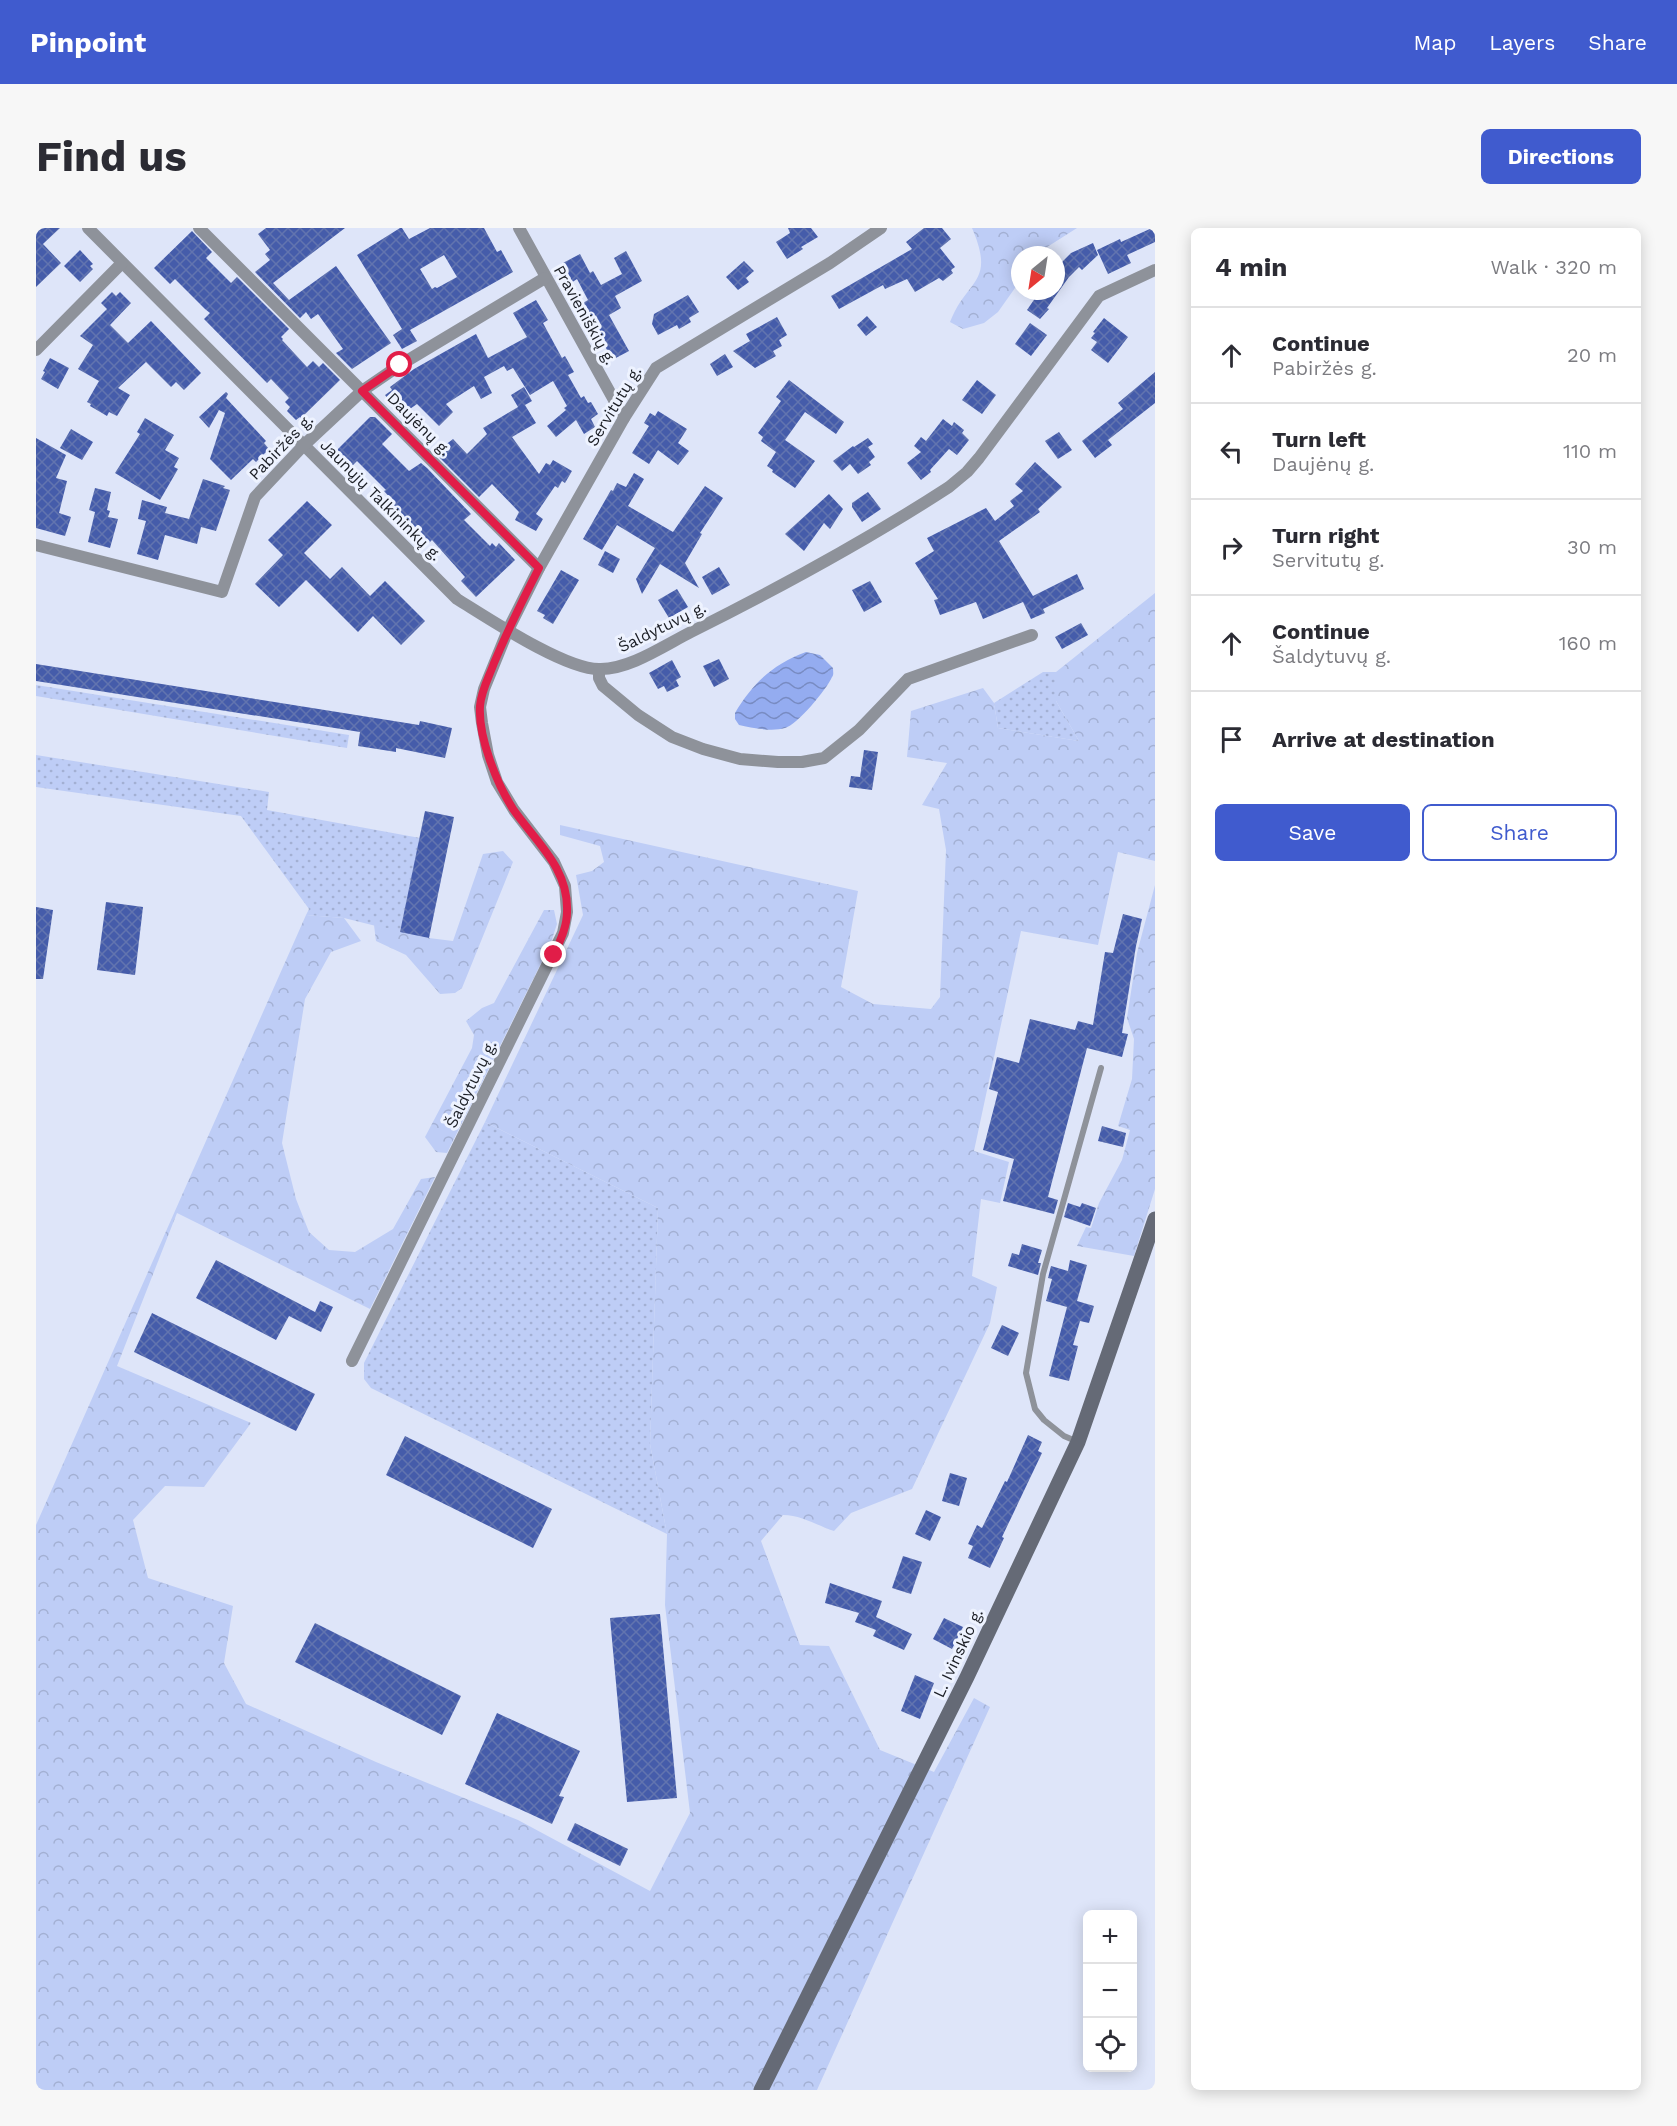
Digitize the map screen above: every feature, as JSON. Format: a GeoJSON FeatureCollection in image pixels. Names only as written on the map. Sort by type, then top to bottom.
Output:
{"type":"FeatureCollection","features":[{"type":"Feature","properties":{"kind":"street","name":"Jaunųjų Talkininkų g."},"geometry":{"type":"LineString","coordinates":[[88,228],[457,599],[508,630]]}},
{"type":"Feature","properties":{"kind":"street","name":"Daujėnų g."},"geometry":{"type":"LineString","coordinates":[[199,228],[539,568]]}},
{"type":"Feature","properties":{"kind":"street","name":"Pravieniškių g."},"geometry":{"type":"LineString","coordinates":[[519,228],[624,418]]}},
{"type":"Feature","properties":{"kind":"street","name":"Servitutų g."},"geometry":{"type":"LineString","coordinates":[[508,630],[539,568],[624,418],[656,368],[830,263],[881,228]]}},
{"type":"Feature","properties":{"kind":"street"},"geometry":{"type":"LineString","coordinates":[[36,350],[122,263]]}},
{"type":"Feature","properties":{"kind":"street","name":"Šaldytuvų g."},"geometry":{"type":"LineString","coordinates":[[352,1361],[563,933],[567,912],[565,886],[554,862],[514,810],[497,782],[488,755],[482,723],[480,707],[484,689],[508,630],[565,660],[584,667],[599,669],[629,663],[773,591],[921,505],[967,472],[979,459],[1099,296],[1155,270]]}},
{"type":"Feature","properties":{"kind":"street","name":"Pabiržės g."},"geometry":{"type":"LineString","coordinates":[[36,545],[222,592],[255,497],[303,446],[362,391],[400,365],[545,278]]}},
{"type":"Feature","properties":{"kind":"street"},"geometry":{"type":"LineString","coordinates":[[599,669],[599,678],[603,686],[638,715],[672,737],[703,749],[740,759],[802,762],[824,758],[859,730],[908,679],[1032,635]]}},
{"type":"Feature","properties":{"kind":"street","name":"L. Ivinskio g."},"geometry":{"type":"LineString","coordinates":[[761,2090],[962,1687],[1078,1442],[1155,1219]]}},
{"type":"Feature","properties":{"kind":"lane"},"geometry":{"type":"LineString","coordinates":[[1078,1442],[1064,1436],[1044,1420],[1035,1408],[1026,1373],[1043,1274],[1101,1068]]}},
{"type":"Feature","properties":{"kind":"green space"},"geometry":{"type":"Polygon","coordinates":[[[972,228],[1077,228],[1049,246],[1011,246],[1011,294],[998,312],[984,323],[963,329],[950,322],[980,271],[979,246],[972,228]]]}},
{"type":"Feature","properties":{"kind":"green space"},"geometry":{"type":"Polygon","coordinates":[[[1155,593],[1155,861],[1118,852],[1098,945],[1021,931],[974,1151],[1009,1162],[1000,1203],[981,1199],[972,1276],[997,1287],[990,1323],[912,1489],[851,1513],[834,1531],[802,1518],[783,1515],[761,1541],[800,1645],[829,1646],[880,1750],[934,1772],[974,1698],[990,1707],[817,2090],[36,2090],[36,1525],[306,915],[344,918],[361,941],[331,952],[305,999],[282,1143],[296,1199],[309,1232],[329,1250],[355,1252],[393,1229],[421,1179],[435,1177],[370,1309],[177,1213],[117,1366],[251,1423],[204,1487],[165,1486],[133,1520],[148,1578],[233,1606],[224,1663],[246,1704],[376,1762],[518,1820],[650,1891],[690,1813],[665,1605],[667,1534],[650,1444],[658,1208],[485,1122],[583,915],[576,875],[592,871],[604,862],[600,846],[560,835],[560,825],[858,891],[841,987],[873,1004],[931,1009],[940,997],[946,850],[939,809],[922,805],[947,763],[907,757],[911,711],[983,688],[994,703],[998,728],[1079,741],[1056,701],[1056,672],[1155,593]]]}},
{"type":"Feature","properties":{"kind":"green space"},"geometry":{"type":"Polygon","coordinates":[[[1043,672],[1056,672],[1056,701],[1079,741],[998,728],[994,703],[1043,672]]]}},
{"type":"Feature","properties":{"kind":"green space"},"geometry":{"type":"Polygon","coordinates":[[[36,685],[349,735],[347,748],[36,696],[36,685]]]}},
{"type":"Feature","properties":{"kind":"green space"},"geometry":{"type":"Polygon","coordinates":[[[36,755],[269,792],[267,810],[420,838],[400,932],[344,918],[306,915],[309,909],[241,816],[36,787],[36,755]]]}},
{"type":"Feature","properties":{"kind":"green space"},"geometry":{"type":"Polygon","coordinates":[[[503,851],[513,862],[462,988],[455,993],[440,994],[406,955],[376,941],[374,925],[429,938],[453,941],[483,854],[503,851]]]}},
{"type":"Feature","properties":{"kind":"green space"},"geometry":{"type":"Polygon","coordinates":[[[1155,885],[1155,1189],[1134,1256],[1077,1246],[1086,1227],[1091,1228],[1099,1203],[1122,1160],[1130,1130],[1118,1126],[1132,1079],[1134,1039],[1127,1018],[1137,953],[1155,885]]]}},
{"type":"Feature","properties":{"kind":"green space"},"geometry":{"type":"Polygon","coordinates":[[[544,910],[554,910],[557,924],[550,945],[447,1153],[436,1152],[425,1137],[472,1048],[474,1035],[466,1021],[482,1008],[494,1003],[544,910]]]}},
{"type":"Feature","properties":{"kind":"green space"},"geometry":{"type":"Polygon","coordinates":[[[485,1122],[658,1208],[650,1444],[667,1534],[371,1388],[364,1379],[364,1363],[485,1122]]]}},
{"type":"Feature","properties":{"kind":"water"},"geometry":{"type":"Polygon","coordinates":[[[806,652],[820,655],[833,668],[833,675],[829,683],[811,706],[785,728],[768,730],[739,725],[735,719],[735,713],[749,692],[774,669],[806,652]]]}},
{"type":"Feature","properties":{"kind":"building"},"geometry":{"type":"Polygon","coordinates":[[[36,228],[60,228],[43,244],[61,263],[36,287],[36,228]]]}},
{"type":"Feature","properties":{"kind":"building"},"geometry":{"type":"Polygon","coordinates":[[[266,228],[345,228],[273,283],[289,300],[336,266],[391,343],[352,369],[336,353],[343,349],[318,314],[311,319],[306,312],[300,318],[255,272],[270,260],[265,254],[270,250],[258,234],[266,228]]]}},
{"type":"Feature","properties":{"kind":"building"},"geometry":{"type":"Polygon","coordinates":[[[400,228],[409,239],[430,228],[484,228],[497,252],[501,250],[513,272],[410,330],[417,341],[402,349],[393,335],[402,329],[357,255],[400,228]],[[444,255],[420,269],[432,289],[457,277],[444,255]]]}},
{"type":"Feature","properties":{"kind":"building"},"geometry":{"type":"Polygon","coordinates":[[[788,228],[811,228],[818,237],[787,259],[776,242],[790,233],[788,228]]]}},
{"type":"Feature","properties":{"kind":"building"},"geometry":{"type":"Polygon","coordinates":[[[924,228],[942,228],[951,239],[940,248],[955,267],[951,270],[953,273],[943,281],[939,278],[915,292],[907,279],[885,289],[883,285],[839,309],[831,296],[912,249],[906,242],[924,228]]]}},
{"type":"Feature","properties":{"kind":"building"},"geometry":{"type":"Polygon","coordinates":[[[1155,228],[1155,242],[1127,255],[1131,263],[1108,274],[1097,250],[1155,228]]]}},
{"type":"Feature","properties":{"kind":"building"},"geometry":{"type":"Polygon","coordinates":[[[192,231],[212,252],[206,258],[231,283],[237,277],[289,329],[281,337],[282,340],[307,367],[313,361],[319,367],[323,363],[340,380],[301,418],[296,420],[287,411],[290,407],[285,402],[289,398],[271,379],[267,383],[204,319],[210,313],[175,279],[170,284],[154,268],[192,231]]]}},
{"type":"Feature","properties":{"kind":"building"},"geometry":{"type":"Polygon","coordinates":[[[1093,243],[1098,255],[1082,270],[1079,267],[1065,283],[1065,259],[1071,253],[1093,243]]]}},
{"type":"Feature","properties":{"kind":"building"},"geometry":{"type":"Polygon","coordinates":[[[80,250],[93,264],[90,266],[93,269],[80,282],[64,266],[80,250]]]}},
{"type":"Feature","properties":{"kind":"building"},"geometry":{"type":"Polygon","coordinates":[[[626,251],[642,281],[615,296],[621,308],[609,315],[629,351],[612,360],[590,316],[587,317],[580,305],[588,300],[577,279],[571,283],[561,264],[580,254],[590,273],[593,271],[601,285],[622,274],[614,258],[626,251]]]}},
{"type":"Feature","properties":{"kind":"building"},"geometry":{"type":"Polygon","coordinates":[[[744,261],[754,271],[746,278],[749,282],[738,290],[726,277],[744,261]]]}},
{"type":"Feature","properties":{"kind":"building"},"geometry":{"type":"Polygon","coordinates":[[[112,292],[116,296],[120,292],[131,303],[110,325],[128,343],[151,321],[201,373],[184,390],[176,382],[171,387],[146,362],[118,388],[130,395],[117,416],[109,412],[107,416],[87,402],[99,381],[78,369],[93,345],[80,336],[107,309],[101,303],[112,292]]]}},
{"type":"Feature","properties":{"kind":"building"},"geometry":{"type":"Polygon","coordinates":[[[688,295],[699,312],[689,318],[691,322],[679,329],[677,325],[658,335],[652,324],[654,314],[688,295]]]}},
{"type":"Feature","properties":{"kind":"building"},"geometry":{"type":"Polygon","coordinates":[[[536,300],[548,320],[543,323],[562,358],[565,356],[574,372],[568,375],[581,398],[584,396],[588,403],[591,402],[598,414],[591,419],[595,427],[584,434],[576,420],[556,437],[547,426],[566,410],[564,408],[567,406],[553,381],[530,395],[513,368],[507,371],[504,366],[484,377],[492,393],[481,399],[474,386],[446,404],[453,412],[439,426],[417,404],[407,411],[403,406],[396,410],[385,395],[392,390],[390,387],[414,369],[476,334],[488,358],[527,337],[513,313],[536,300]]]}},
{"type":"Feature","properties":{"kind":"building"},"geometry":{"type":"Polygon","coordinates":[[[1034,300],[1053,300],[1047,308],[1049,309],[1040,319],[1027,310],[1034,300]]]}},
{"type":"Feature","properties":{"kind":"building"},"geometry":{"type":"Polygon","coordinates":[[[867,316],[877,327],[866,336],[857,325],[867,316]]]}},
{"type":"Feature","properties":{"kind":"building"},"geometry":{"type":"Polygon","coordinates":[[[777,317],[787,335],[779,340],[782,346],[773,351],[776,356],[755,368],[733,351],[750,341],[746,334],[777,317]]]}},
{"type":"Feature","properties":{"kind":"building"},"geometry":{"type":"Polygon","coordinates":[[[1104,318],[1128,337],[1108,363],[1091,350],[1097,342],[1091,338],[1095,333],[1093,332],[1104,318]]]}},
{"type":"Feature","properties":{"kind":"building"},"geometry":{"type":"Polygon","coordinates":[[[1030,323],[1047,335],[1031,356],[1015,344],[1030,323]]]}},
{"type":"Feature","properties":{"kind":"building"},"geometry":{"type":"Polygon","coordinates":[[[725,354],[733,367],[717,376],[710,364],[725,354]]]}},
{"type":"Feature","properties":{"kind":"building"},"geometry":{"type":"Polygon","coordinates":[[[50,358],[69,368],[58,389],[41,379],[50,358]]]}},
{"type":"Feature","properties":{"kind":"building"},"geometry":{"type":"Polygon","coordinates":[[[1155,372],[1155,403],[1108,440],[1112,445],[1095,458],[1082,441],[1123,409],[1118,403],[1155,372]]]}},
{"type":"Feature","properties":{"kind":"building"},"geometry":{"type":"Polygon","coordinates":[[[789,380],[844,422],[836,434],[805,412],[785,440],[815,461],[795,488],[767,466],[776,452],[761,441],[763,437],[758,433],[781,401],[776,397],[789,380]]]}},
{"type":"Feature","properties":{"kind":"building"},"geometry":{"type":"Polygon","coordinates":[[[977,380],[996,395],[982,414],[962,400],[977,380]]]}},
{"type":"Feature","properties":{"kind":"building"},"geometry":{"type":"Polygon","coordinates":[[[524,387],[532,401],[525,405],[536,423],[512,437],[539,474],[546,463],[550,465],[553,460],[572,471],[565,483],[562,481],[558,488],[555,486],[536,514],[543,519],[536,531],[515,520],[519,512],[492,484],[479,497],[435,453],[453,439],[467,454],[487,434],[483,428],[518,407],[511,395],[524,387]]]}},
{"type":"Feature","properties":{"kind":"building"},"geometry":{"type":"Polygon","coordinates":[[[226,392],[228,394],[226,398],[266,441],[264,443],[269,449],[256,462],[253,459],[231,480],[210,459],[225,413],[219,410],[209,428],[199,417],[226,392]]]}},
{"type":"Feature","properties":{"kind":"building"},"geometry":{"type":"Polygon","coordinates":[[[658,411],[687,429],[678,443],[689,451],[678,465],[658,450],[649,464],[632,453],[649,426],[644,423],[650,413],[655,416],[658,411]]]}},
{"type":"Feature","properties":{"kind":"building"},"geometry":{"type":"Polygon","coordinates":[[[370,417],[375,417],[392,434],[382,444],[409,471],[421,463],[427,468],[471,514],[464,520],[490,546],[492,543],[496,547],[499,543],[515,560],[476,597],[461,581],[465,577],[432,540],[427,545],[385,503],[390,498],[384,491],[386,490],[357,461],[350,468],[335,452],[370,417]]]}},
{"type":"Feature","properties":{"kind":"building"},"geometry":{"type":"Polygon","coordinates":[[[145,418],[174,435],[165,450],[179,458],[174,467],[178,469],[160,500],[115,473],[140,434],[137,432],[145,418]]]}},
{"type":"Feature","properties":{"kind":"building"},"geometry":{"type":"Polygon","coordinates":[[[943,419],[952,426],[954,422],[964,430],[962,433],[969,440],[957,455],[949,449],[930,470],[931,472],[921,480],[907,463],[921,452],[914,446],[921,437],[926,441],[943,419]]]}},
{"type":"Feature","properties":{"kind":"building"},"geometry":{"type":"Polygon","coordinates":[[[71,429],[93,442],[82,460],[60,448],[71,429]]]}},
{"type":"Feature","properties":{"kind":"building"},"geometry":{"type":"Polygon","coordinates":[[[1059,432],[1072,450],[1058,459],[1045,441],[1059,432]]]}},
{"type":"Feature","properties":{"kind":"building"},"geometry":{"type":"Polygon","coordinates":[[[36,438],[66,455],[56,478],[67,481],[59,513],[71,517],[65,536],[36,528],[36,438]]]}},
{"type":"Feature","properties":{"kind":"building"},"geometry":{"type":"Polygon","coordinates":[[[868,438],[873,444],[868,447],[875,457],[869,462],[871,465],[858,474],[850,464],[842,471],[833,461],[868,438]]]}},
{"type":"Feature","properties":{"kind":"building"},"geometry":{"type":"Polygon","coordinates":[[[1035,462],[1062,487],[1038,509],[1040,512],[999,541],[1033,596],[1077,574],[1084,589],[1043,609],[1045,613],[1031,619],[1023,602],[983,619],[976,602],[940,615],[934,600],[938,599],[915,563],[934,551],[927,538],[986,508],[995,521],[1014,506],[1010,501],[1023,491],[1015,484],[1035,462]]]}},
{"type":"Feature","properties":{"kind":"building"},"geometry":{"type":"Polygon","coordinates":[[[634,473],[644,479],[628,506],[673,532],[705,486],[723,498],[700,533],[702,534],[685,563],[699,588],[660,564],[642,594],[636,579],[655,548],[617,525],[602,550],[583,539],[611,490],[613,491],[617,483],[626,487],[634,473]]]}},
{"type":"Feature","properties":{"kind":"building"},"geometry":{"type":"Polygon","coordinates":[[[203,479],[225,486],[223,488],[230,490],[216,531],[201,527],[197,544],[165,535],[158,560],[137,554],[146,521],[138,519],[142,500],[167,507],[165,513],[189,519],[203,479]]]}},
{"type":"Feature","properties":{"kind":"building"},"geometry":{"type":"Polygon","coordinates":[[[95,488],[111,492],[107,510],[110,511],[108,517],[118,519],[110,548],[88,542],[95,512],[89,510],[95,488]]]}},
{"type":"Feature","properties":{"kind":"building"},"geometry":{"type":"Polygon","coordinates":[[[868,492],[881,509],[862,522],[852,507],[852,503],[868,492]]]}},
{"type":"Feature","properties":{"kind":"building"},"geometry":{"type":"Polygon","coordinates":[[[829,494],[843,509],[830,529],[824,523],[804,551],[785,534],[829,494]]]}},
{"type":"Feature","properties":{"kind":"building"},"geometry":{"type":"Polygon","coordinates":[[[307,501],[332,525],[304,553],[330,579],[342,567],[370,596],[385,581],[425,621],[401,645],[373,616],[358,632],[306,580],[279,607],[255,584],[283,555],[268,540],[307,501]]]}},
{"type":"Feature","properties":{"kind":"building"},"geometry":{"type":"Polygon","coordinates":[[[605,551],[620,559],[613,573],[598,565],[605,551]]]}},
{"type":"Feature","properties":{"kind":"building"},"geometry":{"type":"Polygon","coordinates":[[[719,567],[730,585],[712,595],[702,577],[719,567]]]}},
{"type":"Feature","properties":{"kind":"building"},"geometry":{"type":"Polygon","coordinates":[[[561,570],[579,580],[553,624],[543,618],[545,615],[537,611],[561,570]]]}},
{"type":"Feature","properties":{"kind":"building"},"geometry":{"type":"Polygon","coordinates":[[[870,581],[882,602],[864,612],[852,590],[870,581]]]}},
{"type":"Feature","properties":{"kind":"building"},"geometry":{"type":"Polygon","coordinates":[[[677,589],[688,607],[669,618],[658,600],[677,589]]]}},
{"type":"Feature","properties":{"kind":"building"},"geometry":{"type":"Polygon","coordinates":[[[1081,623],[1088,635],[1062,649],[1055,637],[1081,623]]]}},
{"type":"Feature","properties":{"kind":"building"},"geometry":{"type":"Polygon","coordinates":[[[719,659],[729,679],[714,687],[703,666],[719,659]]]}},
{"type":"Feature","properties":{"kind":"building"},"geometry":{"type":"Polygon","coordinates":[[[672,660],[681,677],[676,680],[679,686],[667,692],[664,686],[658,689],[649,673],[672,660]]]}},
{"type":"Feature","properties":{"kind":"building"},"geometry":{"type":"Polygon","coordinates":[[[36,664],[419,725],[420,721],[452,728],[445,758],[396,748],[396,752],[358,746],[360,732],[36,681],[36,664]]]}},
{"type":"Feature","properties":{"kind":"building"},"geometry":{"type":"Polygon","coordinates":[[[864,750],[878,752],[872,790],[849,787],[851,776],[860,777],[864,750]]]}},
{"type":"Feature","properties":{"kind":"building"},"geometry":{"type":"Polygon","coordinates":[[[425,811],[454,817],[429,938],[400,932],[425,811]]]}},
{"type":"Feature","properties":{"kind":"building"},"geometry":{"type":"Polygon","coordinates":[[[106,902],[143,907],[135,975],[97,970],[106,902]]]}},
{"type":"Feature","properties":{"kind":"building"},"geometry":{"type":"Polygon","coordinates":[[[36,907],[53,910],[43,979],[36,979],[36,907]]]}},
{"type":"Feature","properties":{"kind":"building"},"geometry":{"type":"Polygon","coordinates":[[[1123,914],[1142,919],[1122,1033],[1128,1034],[1122,1057],[1087,1048],[1048,1197],[1058,1200],[1054,1214],[1003,1201],[1014,1159],[983,1150],[998,1092],[989,1089],[997,1057],[1019,1063],[1030,1019],[1075,1030],[1078,1021],[1093,1025],[1105,952],[1113,953],[1123,914]]]}},
{"type":"Feature","properties":{"kind":"building"},"geometry":{"type":"Polygon","coordinates":[[[1102,1126],[1126,1133],[1123,1147],[1098,1141],[1102,1126]]]}},
{"type":"Feature","properties":{"kind":"building"},"geometry":{"type":"Polygon","coordinates":[[[1068,1203],[1080,1207],[1082,1203],[1096,1208],[1090,1226],[1064,1217],[1068,1203]]]}},
{"type":"Feature","properties":{"kind":"building"},"geometry":{"type":"Polygon","coordinates":[[[1022,1244],[1042,1250],[1038,1263],[1041,1263],[1038,1275],[1008,1266],[1012,1253],[1019,1255],[1022,1244]]]}},
{"type":"Feature","properties":{"kind":"building"},"geometry":{"type":"Polygon","coordinates":[[[216,1260],[315,1312],[320,1301],[333,1307],[321,1332],[289,1316],[276,1340],[196,1298],[216,1260]]]}},
{"type":"Feature","properties":{"kind":"building"},"geometry":{"type":"Polygon","coordinates":[[[1070,1260],[1087,1265],[1077,1301],[1094,1306],[1089,1323],[1080,1321],[1073,1345],[1078,1346],[1069,1381],[1049,1376],[1067,1307],[1046,1301],[1052,1279],[1048,1278],[1051,1266],[1068,1271],[1070,1260]]]}},
{"type":"Feature","properties":{"kind":"building"},"geometry":{"type":"Polygon","coordinates":[[[152,1313],[315,1394],[296,1431],[134,1352],[152,1313]]]}},
{"type":"Feature","properties":{"kind":"building"},"geometry":{"type":"Polygon","coordinates":[[[1002,1325],[1019,1333],[1008,1356],[991,1348],[1002,1325]]]}},
{"type":"Feature","properties":{"kind":"building"},"geometry":{"type":"Polygon","coordinates":[[[1028,1435],[1042,1442],[1038,1451],[1042,1453],[1002,1537],[1004,1538],[990,1568],[968,1558],[973,1546],[968,1544],[977,1525],[982,1528],[1005,1481],[1007,1482],[1028,1435]]]}},
{"type":"Feature","properties":{"kind":"building"},"geometry":{"type":"Polygon","coordinates":[[[405,1436],[552,1509],[533,1548],[386,1475],[405,1436]]]}},
{"type":"Feature","properties":{"kind":"building"},"geometry":{"type":"Polygon","coordinates":[[[950,1473],[967,1478],[959,1506],[942,1501],[950,1473]]]}},
{"type":"Feature","properties":{"kind":"building"},"geometry":{"type":"Polygon","coordinates":[[[926,1510],[941,1517],[930,1541],[915,1534],[926,1510]]]}},
{"type":"Feature","properties":{"kind":"building"},"geometry":{"type":"Polygon","coordinates":[[[903,1556],[922,1562],[911,1594],[892,1588],[903,1556]]]}},
{"type":"Feature","properties":{"kind":"building"},"geometry":{"type":"Polygon","coordinates":[[[830,1583],[882,1601],[876,1617],[912,1634],[904,1650],[873,1636],[876,1630],[855,1622],[859,1613],[825,1603],[830,1583]]]}},
{"type":"Feature","properties":{"kind":"building"},"geometry":{"type":"Polygon","coordinates":[[[660,1614],[677,1798],[627,1802],[610,1618],[660,1614]]]}},
{"type":"Feature","properties":{"kind":"building"},"geometry":{"type":"Polygon","coordinates":[[[944,1618],[963,1627],[952,1649],[933,1639],[944,1618]]]}},
{"type":"Feature","properties":{"kind":"building"},"geometry":{"type":"Polygon","coordinates":[[[315,1623],[461,1696],[442,1735],[295,1662],[315,1623]]]}},
{"type":"Feature","properties":{"kind":"building"},"geometry":{"type":"Polygon","coordinates":[[[915,1675],[934,1683],[920,1719],[901,1711],[915,1675]]]}},
{"type":"Feature","properties":{"kind":"building"},"geometry":{"type":"Polygon","coordinates":[[[497,1713],[580,1751],[559,1796],[564,1797],[552,1824],[465,1784],[497,1713]]]}},
{"type":"Feature","properties":{"kind":"building"},"geometry":{"type":"Polygon","coordinates":[[[575,1823],[628,1849],[620,1866],[567,1840],[575,1823]]]}},
{"type":"Feature","properties":{"kind":"route"},"geometry":{"type":"LineString","coordinates":[[400,365],[362,391],[539,568],[508,630],[484,689],[480,707],[488,755],[497,782],[514,810],[554,862],[565,886],[567,912],[563,933],[554,955]]}}]}
